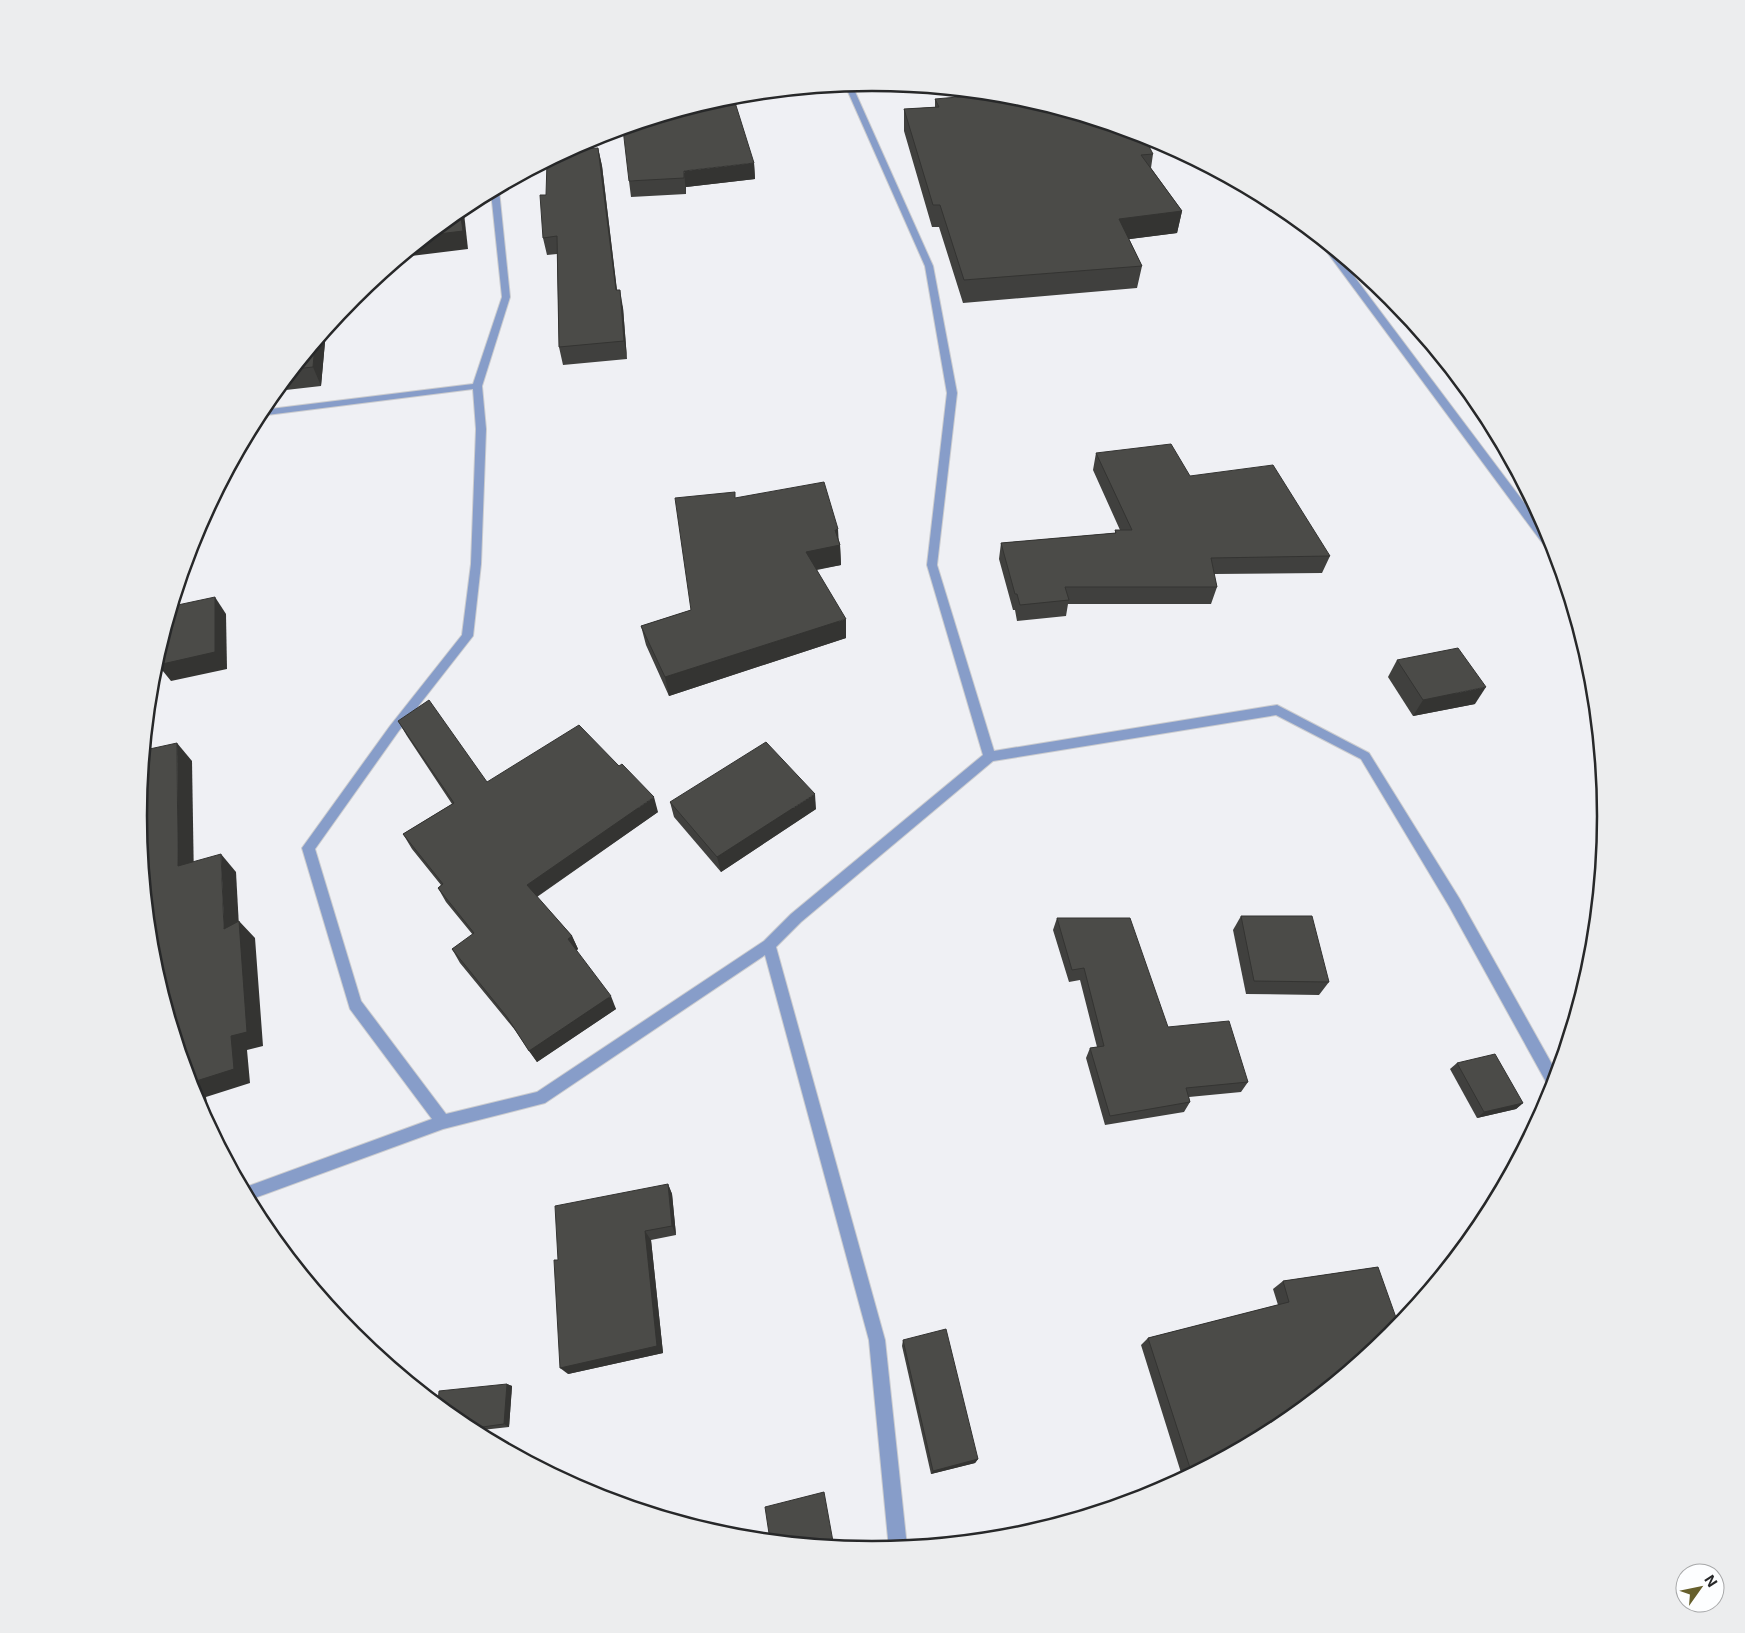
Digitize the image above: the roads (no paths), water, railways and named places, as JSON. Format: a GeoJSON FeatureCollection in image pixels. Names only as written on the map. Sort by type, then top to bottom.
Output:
{"type":"FeatureCollection","features":[{"type":"Feature","properties":{"kind":"street"},"geometry":{"type":"LineString","coordinates":[[851,92],[929,266],[952,394],[932,565],[990,757]]}},
{"type":"Feature","properties":{"kind":"street"},"geometry":{"type":"LineString","coordinates":[[444,1122],[355,1004],[308,848],[394,729],[467,636],[476,564],[481,429],[477,386],[506,297],[496,197]]}},
{"type":"Feature","properties":{"kind":"street"},"geometry":{"type":"LineString","coordinates":[[1337,260],[1539,530]]}},
{"type":"Feature","properties":{"kind":"street"},"geometry":{"type":"LineString","coordinates":[[271,412],[477,386]]}},
{"type":"Feature","properties":{"kind":"street"},"geometry":{"type":"LineString","coordinates":[[252,1192],[444,1122],[540,1098],[769,945],[796,918],[990,757],[1277,710],[1365,756],[1454,902],[1551,1072]]}},
{"type":"Feature","properties":{"kind":"street"},"geometry":{"type":"LineString","coordinates":[[769,945],[877,1340],[897,1541]]}}]}
